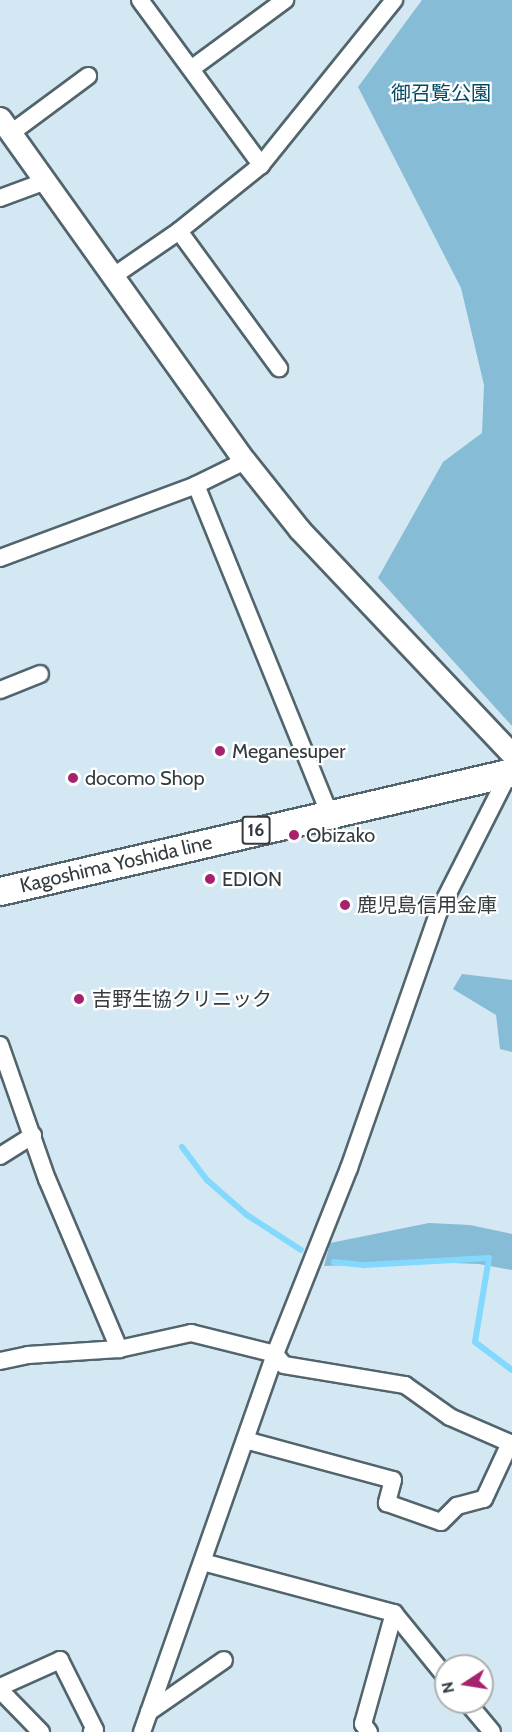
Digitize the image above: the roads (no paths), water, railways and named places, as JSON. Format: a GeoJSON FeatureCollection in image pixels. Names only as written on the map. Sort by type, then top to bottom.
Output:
{"type":"FeatureCollection","features":[{"type":"Feature","properties":{"kind":"main road","name":"Kagoshima Yoshida line"},"geometry":{"type":"LineString","coordinates":[[0,891],[329,813],[511,766]]}},
{"type":"Feature","properties":{"kind":"street"},"geometry":{"type":"LineString","coordinates":[[140,0],[261,165]]}},
{"type":"Feature","properties":{"kind":"street"},"geometry":{"type":"LineString","coordinates":[[191,69],[285,0]]}},
{"type":"Feature","properties":{"kind":"street"},"geometry":{"type":"LineString","coordinates":[[115,275],[179,231],[261,165],[394,0]]}},
{"type":"Feature","properties":{"kind":"street"},"geometry":{"type":"LineString","coordinates":[[88,76],[5,126],[115,275],[245,461],[299,529],[511,766],[439,911],[349,1168],[275,1354],[142,1732]]}},
{"type":"Feature","properties":{"kind":"street"},"geometry":{"type":"LineString","coordinates":[[0,198],[46,181]]}},
{"type":"Feature","properties":{"kind":"street"},"geometry":{"type":"LineString","coordinates":[[179,231],[279,368]]}},
{"type":"Feature","properties":{"kind":"street"},"geometry":{"type":"LineString","coordinates":[[0,558],[196,485],[245,461]]}},
{"type":"Feature","properties":{"kind":"street"},"geometry":{"type":"LineString","coordinates":[[196,485],[329,813]]}},
{"type":"Feature","properties":{"kind":"street"},"geometry":{"type":"LineString","coordinates":[[0,690],[40,674]]}},
{"type":"Feature","properties":{"kind":"street"},"geometry":{"type":"LineString","coordinates":[[0,1045],[46,1179],[119,1349]]}},
{"type":"Feature","properties":{"kind":"street"},"geometry":{"type":"LineString","coordinates":[[0,1156],[33,1136]]}},
{"type":"Feature","properties":{"kind":"street"},"geometry":{"type":"LineString","coordinates":[[0,1361],[28,1355],[119,1349],[191,1333],[275,1354],[284,1365],[405,1385],[450,1417],[511,1443],[484,1499],[457,1506],[441,1522],[387,1503],[393,1480],[246,1440]]}},
{"type":"Feature","properties":{"kind":"street"},"geometry":{"type":"LineString","coordinates":[[203,1562],[394,1613],[434,1662]]}},
{"type":"Feature","properties":{"kind":"street"},"geometry":{"type":"LineString","coordinates":[[369,1732],[363,1725],[394,1613]]}},
{"type":"Feature","properties":{"kind":"street"},"geometry":{"type":"LineString","coordinates":[[32,1729],[0,1689],[60,1660],[95,1730],[92,1732]]}},
{"type":"Feature","properties":{"kind":"street"},"geometry":{"type":"LineString","coordinates":[[149,1712],[224,1660]]}},
{"type":"Feature","properties":{"kind":"street"},"geometry":{"type":"LineString","coordinates":[[477,1714],[492,1732]]}},
{"type":"Feature","properties":{"kind":"waterway"},"geometry":{"type":"LineString","coordinates":[[182,1147],[207,1180],[247,1215],[301,1250]]}},
{"type":"Feature","properties":{"kind":"waterway"},"geometry":{"type":"LineString","coordinates":[[334,1262],[364,1265],[489,1258],[475,1342],[512,1370]]}},
{"type":"Feature","properties":{"kind":"place","name":"Meganesuper"},"geometry":{"type":"Point","coordinates":[220,751]}},
{"type":"Feature","properties":{"kind":"place","name":"docomo Shop"},"geometry":{"type":"Point","coordinates":[73,778]}},
{"type":"Feature","properties":{"kind":"place","name":"Obizako"},"geometry":{"type":"Point","coordinates":[294,835]}},
{"type":"Feature","properties":{"kind":"place","name":"EDION"},"geometry":{"type":"Point","coordinates":[210,879]}},
{"type":"Feature","properties":{"kind":"place","name":"鹿児島信用金庫"},"geometry":{"type":"Point","coordinates":[345,905]}},
{"type":"Feature","properties":{"kind":"place","name":"吉野生協クリニック"},"geometry":{"type":"Point","coordinates":[79,999]}},
{"type":"Feature","properties":{"kind":"park label","name":"御召覧公園"},"geometry":{"type":"Point","coordinates":[441,93]}}]}
